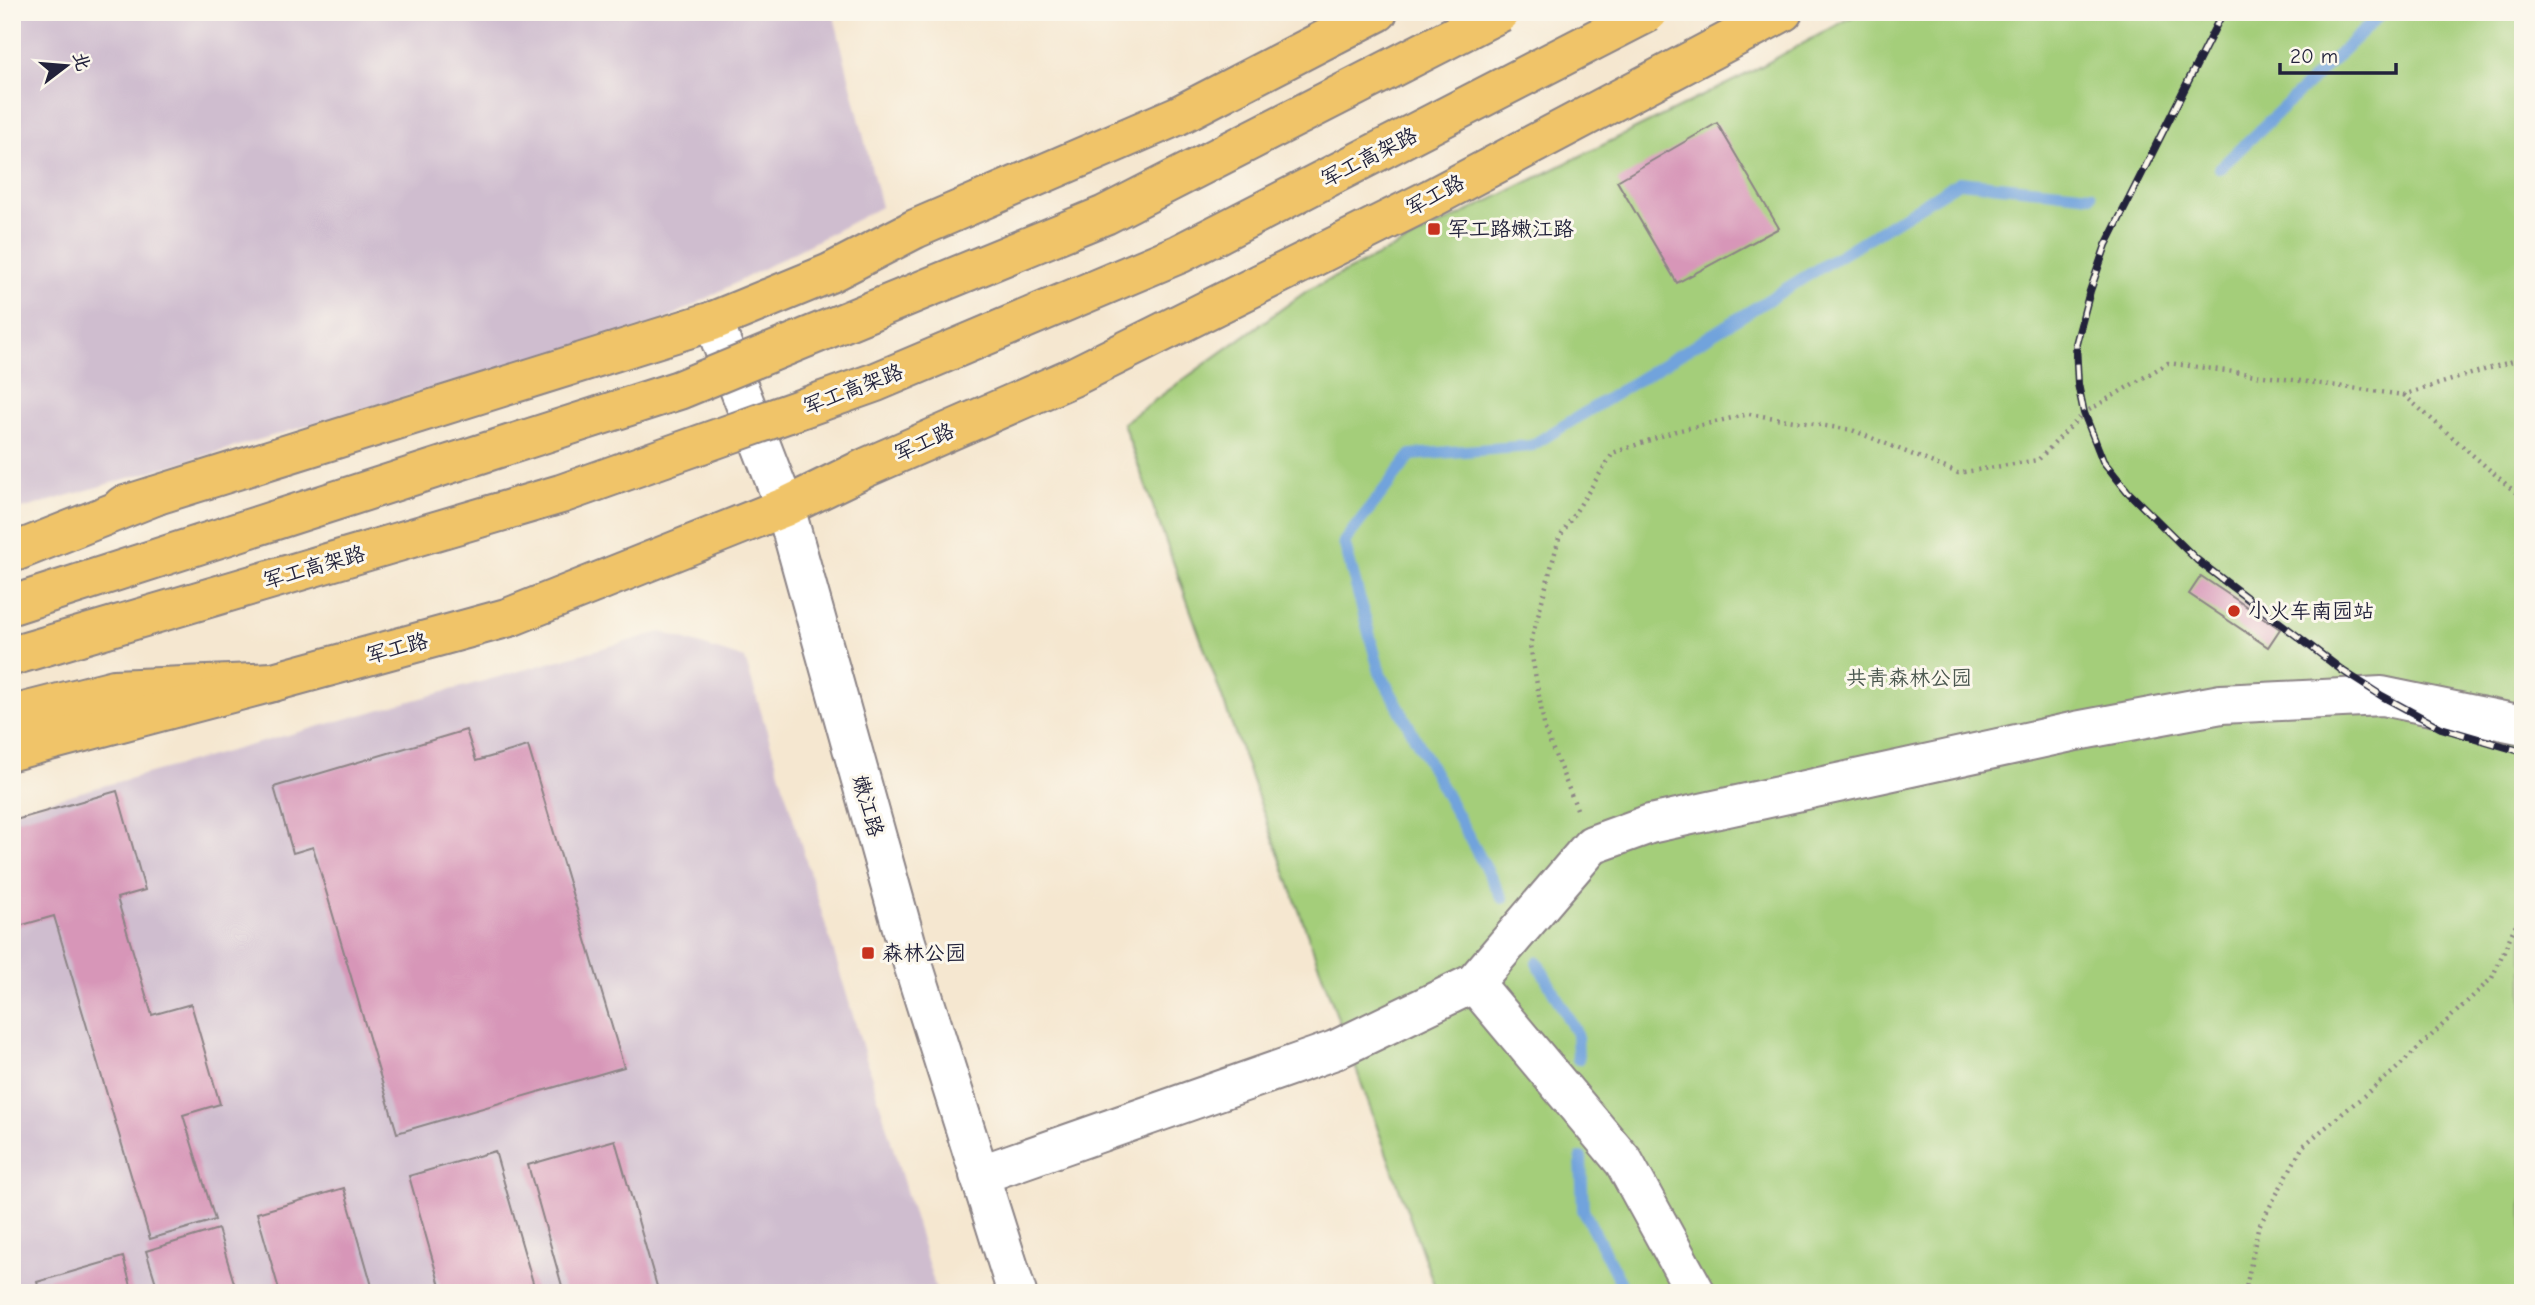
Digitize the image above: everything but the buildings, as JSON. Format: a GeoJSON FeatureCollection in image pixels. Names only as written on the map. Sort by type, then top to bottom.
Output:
{"type":"FeatureCollection","features":[{"type":"Feature","properties":{"kind":"main road"},"geometry":{"type":"LineString","coordinates":[[12,539],[713,321],[830,273],[915,229],[1177,116],[1378,12]]}},
{"type":"Feature","properties":{"kind":"main road"},"geometry":{"type":"LineString","coordinates":[[12,605],[678,390],[1105,215],[1501,12]]}},
{"type":"Feature","properties":{"kind":"main road","name":"军工高架路"},"geometry":{"type":"LineString","coordinates":[[12,656],[561,494],[876,382],[1179,254],[1649,12]]}},
{"type":"Feature","properties":{"kind":"main road","name":"军工路"},"geometry":{"type":"LineString","coordinates":[[12,715],[114,689],[273,682],[510,617],[785,507],[865,468],[1073,377],[1430,199],[1783,12]]}},
{"type":"Feature","properties":{"kind":"main road"},"geometry":{"type":"LineString","coordinates":[[12,553],[155,496]]}},
{"type":"Feature","properties":{"kind":"main road"},"geometry":{"type":"LineString","coordinates":[[12,751],[273,682]]}},
{"type":"Feature","properties":{"kind":"street","name":"嫩江路"},"geometry":{"type":"LineString","coordinates":[[713,321],[785,507],[909,953],[1017,1293]]}},
{"type":"Feature","properties":{"kind":"street"},"geometry":{"type":"LineString","coordinates":[[979,1175],[1335,1050],[1474,983],[1592,845],[1650,824],[2076,731],[2221,704],[2382,696],[2523,725]]}},
{"type":"Feature","properties":{"kind":"street"},"geometry":{"type":"LineString","coordinates":[[1474,983],[1624,1162],[1696,1293]]}},
{"type":"Feature","properties":{"kind":"path"},"geometry":{"type":"LineString","coordinates":[[1592,845],[1545,730],[1530,645],[1559,538],[1613,453],[1675,431],[1749,414],[1852,430],[1958,473],[2038,460],[2084,413],[2168,363],[2403,395],[2523,358]]}},
{"type":"Feature","properties":{"kind":"path"},"geometry":{"type":"LineString","coordinates":[[2403,395],[2523,499]]}},
{"type":"Feature","properties":{"kind":"path"},"geometry":{"type":"LineString","coordinates":[[2245,1293],[2258,1228],[2303,1146],[2395,1070],[2491,978],[2523,908]]}},
{"type":"Feature","properties":{"kind":"shaded area"},"geometry":{"type":"Polygon","coordinates":[[[12,12],[833,12],[881,207],[659,323],[12,512],[12,12]]]}},
{"type":"Feature","properties":{"kind":"shaded area"},"geometry":{"type":"Polygon","coordinates":[[[661,632],[745,659],[937,1293],[12,1293],[12,811],[661,632]]]}},
{"type":"Feature","properties":{"kind":"green space","name":"共青森林公园"},"geometry":{"type":"Polygon","coordinates":[[[1861,12],[2523,12],[2523,1293],[1437,1293],[1123,423],[1308,290],[1747,74],[1861,12]]]}},
{"type":"Feature","properties":{"kind":"waterway"},"geometry":{"type":"LineString","coordinates":[[2220,168],[2383,12]]}},
{"type":"Feature","properties":{"kind":"waterway"},"geometry":{"type":"LineString","coordinates":[[1502,898],[1380,673],[1344,542],[1411,455],[1531,446],[1959,182],[2091,195]]}},
{"type":"Feature","properties":{"kind":"waterway"},"geometry":{"type":"LineString","coordinates":[[1537,962],[1577,1034],[1578,1059]]}},
{"type":"Feature","properties":{"kind":"waterway"},"geometry":{"type":"LineString","coordinates":[[1581,1158],[1583,1210],[1626,1293]]}},
{"type":"Feature","properties":{"kind":"railway"},"geometry":{"type":"LineString","coordinates":[[2223,12],[2106,245],[2090,291],[2076,344],[2078,384],[2084,413],[2103,461],[2128,492],[2197,560],[2343,671],[2441,728],[2523,752]]}},
{"type":"Feature","properties":{"kind":"place","name":"军工路嫩江路"},"geometry":{"type":"Point","coordinates":[1434,229]}},
{"type":"Feature","properties":{"kind":"place","name":"小火车南园站"},"geometry":{"type":"Point","coordinates":[2234,611]}},
{"type":"Feature","properties":{"kind":"place","name":"森林公园"},"geometry":{"type":"Point","coordinates":[868,953]}}]}
